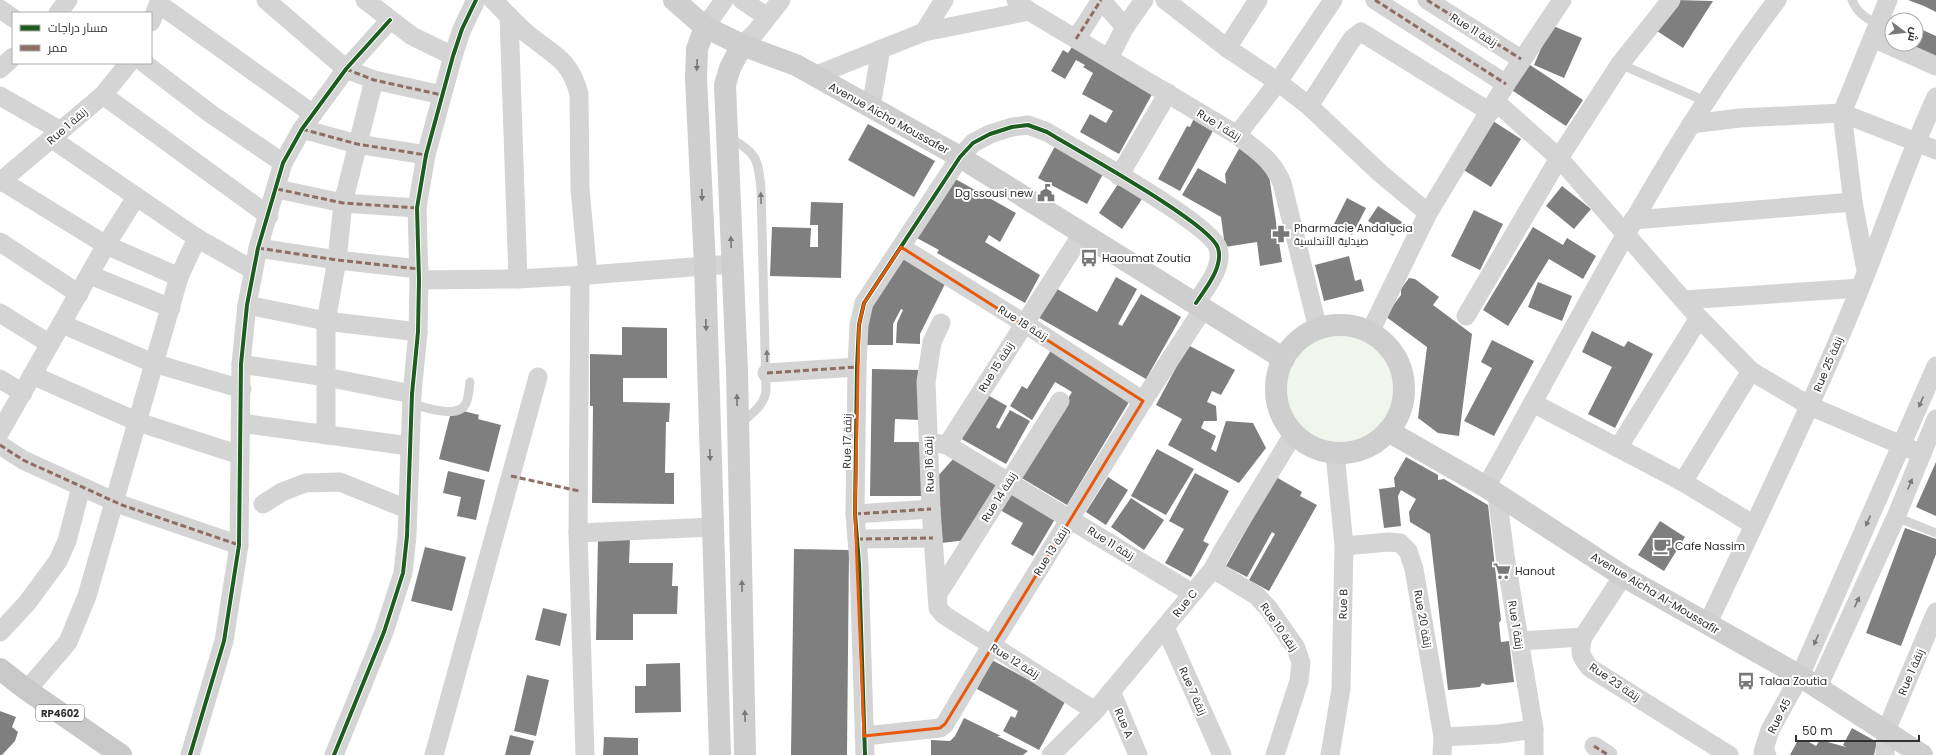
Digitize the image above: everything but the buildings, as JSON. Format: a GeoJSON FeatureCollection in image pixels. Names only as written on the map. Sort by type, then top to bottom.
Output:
{"type":"FeatureCollection","features":[{"type":"Feature","properties":{"kind":"main road","name":"RP4602"},"geometry":{"type":"LineString","coordinates":[[0,669],[27,690],[121,755]]}},
{"type":"Feature","properties":{"kind":"street"},"geometry":{"type":"LineString","coordinates":[[59,12],[68,0]]}},
{"type":"Feature","properties":{"kind":"street"},"geometry":{"type":"LineString","coordinates":[[266,0],[346,69],[374,80],[442,95]]}},
{"type":"Feature","properties":{"kind":"street"},"geometry":{"type":"LineString","coordinates":[[365,0],[412,36],[453,56]]}},
{"type":"Feature","properties":{"kind":"street"},"geometry":{"type":"LineString","coordinates":[[334,755],[384,632],[403,573],[409,446],[418,332],[419,274],[417,208],[426,155],[453,56],[462,29],[476,0]]}},
{"type":"Feature","properties":{"kind":"street"},"geometry":{"type":"LineString","coordinates":[[493,0],[525,32],[563,61],[572,72],[580,94],[580,189],[584,275],[578,533],[585,755]]}},
{"type":"Feature","properties":{"kind":"street","name":"Avenue Aicha Moussafer"},"geometry":{"type":"LineString","coordinates":[[674,0],[705,27],[742,45],[782,60],[814,76],[960,157],[1284,359]]}},
{"type":"Feature","properties":{"kind":"street"},"geometry":{"type":"LineString","coordinates":[[720,755],[705,266],[696,78],[697,49],[705,27],[724,0]]}},
{"type":"Feature","properties":{"kind":"street"},"geometry":{"type":"LineString","coordinates":[[742,0],[767,17]]}},
{"type":"Feature","properties":{"kind":"street"},"geometry":{"type":"LineString","coordinates":[[745,755],[738,426],[725,85],[730,68],[742,45],[755,33],[781,0]]}},
{"type":"Feature","properties":{"kind":"street"},"geometry":{"type":"LineString","coordinates":[[924,32],[944,0]]}},
{"type":"Feature","properties":{"kind":"street"},"geometry":{"type":"LineString","coordinates":[[1076,38],[1101,0],[1125,27]]}},
{"type":"Feature","properties":{"kind":"street"},"geometry":{"type":"LineString","coordinates":[[1109,58],[1125,27],[1144,0]]}},
{"type":"Feature","properties":{"kind":"street"},"geometry":{"type":"LineString","coordinates":[[1165,0],[1227,48],[1278,82],[1309,106],[1380,173],[1428,212]]}},
{"type":"Feature","properties":{"kind":"street"},"geometry":{"type":"LineString","coordinates":[[1227,48],[1258,0]]}},
{"type":"Feature","properties":{"kind":"street"},"geometry":{"type":"LineString","coordinates":[[1236,135],[1278,82],[1333,0]]}},
{"type":"Feature","properties":{"kind":"street"},"geometry":{"type":"LineString","coordinates":[[1375,0],[1506,84]]}},
{"type":"Feature","properties":{"kind":"street","name":"Rue 11 زنقة"},"geometry":{"type":"LineString","coordinates":[[1427,0],[1521,59]]}},
{"type":"Feature","properties":{"kind":"street"},"geometry":{"type":"LineString","coordinates":[[1370,332],[1428,212],[1521,59],[1562,0]]}},
{"type":"Feature","properties":{"kind":"street"},"geometry":{"type":"LineString","coordinates":[[1466,316],[1559,158],[1620,64],[1671,0]]}},
{"type":"Feature","properties":{"kind":"street"},"geometry":{"type":"LineString","coordinates":[[1492,491],[1533,403],[1629,227],[1705,101],[1777,0]]}},
{"type":"Feature","properties":{"kind":"street"},"geometry":{"type":"LineString","coordinates":[[1866,270],[1853,202],[1842,113],[1888,0]]}},
{"type":"Feature","properties":{"kind":"street"},"geometry":{"type":"LineString","coordinates":[[152,20],[159,2],[313,114]]}},
{"type":"Feature","properties":{"kind":"street"},"geometry":{"type":"LineString","coordinates":[[814,76],[924,32],[1022,6]]}},
{"type":"Feature","properties":{"kind":"street","name":"Rue 1 زنقة"},"geometry":{"type":"LineString","coordinates":[[1022,6],[1236,135],[1268,160],[1276,169],[1282,183],[1318,329]]}},
{"type":"Feature","properties":{"kind":"street"},"geometry":{"type":"LineString","coordinates":[[0,9],[12,17]]}},
{"type":"Feature","properties":{"kind":"street"},"geometry":{"type":"LineString","coordinates":[[508,16],[518,279]]}},
{"type":"Feature","properties":{"kind":"street"},"geometry":{"type":"LineString","coordinates":[[190,755],[224,641],[239,545],[240,423],[242,389],[241,364],[247,305],[258,248],[269,216],[283,163],[302,130],[346,69],[390,20]]}},
{"type":"Feature","properties":{"kind":"street"},"geometry":{"type":"LineString","coordinates":[[1875,31],[1936,66]]}},
{"type":"Feature","properties":{"kind":"street"},"geometry":{"type":"LineString","coordinates":[[1309,106],[1352,39],[1360,32],[1493,107],[1559,158],[1629,227],[1699,318],[1750,371],[1810,406],[1902,447],[1922,454]]}},
{"type":"Feature","properties":{"kind":"street"},"geometry":{"type":"LineString","coordinates":[[871,107],[881,49]]}},
{"type":"Feature","properties":{"kind":"street"},"geometry":{"type":"LineString","coordinates":[[0,69],[12,59]]}},
{"type":"Feature","properties":{"kind":"street","name":"Rue 1 زنقة"},"geometry":{"type":"LineString","coordinates":[[1,182],[103,94],[128,64]]}},
{"type":"Feature","properties":{"kind":"street"},"geometry":{"type":"LineString","coordinates":[[145,64],[211,114],[283,163]]}},
{"type":"Feature","properties":{"kind":"street"},"geometry":{"type":"LineString","coordinates":[[326,435],[326,321],[337,260],[343,203],[374,80]]}},
{"type":"Feature","properties":{"kind":"street"},"geometry":{"type":"LineString","coordinates":[[1119,176],[1168,93]]}},
{"type":"Feature","properties":{"kind":"street"},"geometry":{"type":"LineString","coordinates":[[103,94],[269,216]]}},
{"type":"Feature","properties":{"kind":"street"},"geometry":{"type":"LineString","coordinates":[[0,96],[56,135],[136,197],[197,238],[253,270]]}},
{"type":"Feature","properties":{"kind":"street","name":"Rue 25 زنقة"},"geometry":{"type":"LineString","coordinates":[[1707,625],[1810,406],[1860,288],[1916,142],[1936,97]]}},
{"type":"Feature","properties":{"kind":"street"},"geometry":{"type":"LineString","coordinates":[[1691,124],[1740,118],[1842,113],[1936,150]]}},
{"type":"Feature","properties":{"kind":"street","name":"Rue 17 زنقة"},"geometry":{"type":"LineString","coordinates":[[864,755],[855,514],[857,367],[859,325],[864,303],[960,157],[973,143],[990,134],[1012,127],[1028,125],[1047,132],[1119,176]]}},
{"type":"Feature","properties":{"kind":"street"},"geometry":{"type":"LineString","coordinates":[[302,130],[357,144],[426,155]]}},
{"type":"Feature","properties":{"kind":"street","name":"Rue 13 زنقة"},"geometry":{"type":"LineString","coordinates":[[864,736],[940,728],[945,724],[991,646],[1143,401],[1199,306],[1215,273],[1219,259],[1218,248],[1212,237],[1189,219],[1119,176]]}},
{"type":"Feature","properties":{"kind":"street"},"geometry":{"type":"LineString","coordinates":[[1,182],[106,245],[179,277]]}},
{"type":"Feature","properties":{"kind":"street"},"geometry":{"type":"LineString","coordinates":[[277,188],[343,203],[417,208]]}},
{"type":"Feature","properties":{"kind":"street"},"geometry":{"type":"LineString","coordinates":[[0,432],[106,245],[136,197]]}},
{"type":"Feature","properties":{"kind":"street"},"geometry":{"type":"LineString","coordinates":[[1629,227],[1853,202]]}},
{"type":"Feature","properties":{"kind":"street","name":"Rue 15 زنقة"},"geometry":{"type":"LineString","coordinates":[[947,445],[1082,234]]}},
{"type":"Feature","properties":{"kind":"street"},"geometry":{"type":"LineString","coordinates":[[27,690],[68,642],[87,596],[179,277],[197,238]]}},
{"type":"Feature","properties":{"kind":"street"},"geometry":{"type":"LineString","coordinates":[[0,242],[79,294]]}},
{"type":"Feature","properties":{"kind":"street","name":"Rue 18 زنقة"},"geometry":{"type":"LineString","coordinates":[[901,247],[1024,323],[1143,401]]}},
{"type":"Feature","properties":{"kind":"street"},"geometry":{"type":"LineString","coordinates":[[258,248],[419,274],[518,279],[732,264]]}},
{"type":"Feature","properties":{"kind":"street"},"geometry":{"type":"LineString","coordinates":[[90,275],[171,308]]}},
{"type":"Feature","properties":{"kind":"street"},"geometry":{"type":"LineString","coordinates":[[1684,300],[1860,288]]}},
{"type":"Feature","properties":{"kind":"street"},"geometry":{"type":"LineString","coordinates":[[247,305],[326,321],[418,332]]}},
{"type":"Feature","properties":{"kind":"street"},"geometry":{"type":"LineString","coordinates":[[0,313],[50,344]]}},
{"type":"Feature","properties":{"kind":"street"},"geometry":{"type":"LineString","coordinates":[[1618,448],[1699,318]]}},
{"type":"Feature","properties":{"kind":"street","name":"Rue 16 زنقة"},"geometry":{"type":"LineString","coordinates":[[938,601],[931,509],[926,382],[928,358],[932,342],[941,323]]}},
{"type":"Feature","properties":{"kind":"street"},"geometry":{"type":"LineString","coordinates":[[62,324],[154,363],[242,389]]}},
{"type":"Feature","properties":{"kind":"street"},"geometry":{"type":"LineString","coordinates":[[1331,325],[1344,325],[1370,332],[1384,341],[1394,354],[1401,369],[1404,385],[1403,402],[1398,417],[1388,431],[1377,441],[1364,448],[1350,452],[1335,452],[1320,449],[1306,443],[1294,433],[1285,420],[1279,405],[1277,390],[1278,374],[1284,359],[1293,346],[1304,336],[1318,329],[1331,325]]}},
{"type":"Feature","properties":{"kind":"street"},"geometry":{"type":"LineString","coordinates":[[241,364],[326,377],[412,399]]}},
{"type":"Feature","properties":{"kind":"street","name":"Rue 45"},"geometry":{"type":"LineString","coordinates":[[1760,754],[1770,730],[1800,676],[1902,447],[1936,366]]}},
{"type":"Feature","properties":{"kind":"street"},"geometry":{"type":"LineString","coordinates":[[767,373],[857,367]]}},
{"type":"Feature","properties":{"kind":"street"},"geometry":{"type":"LineString","coordinates":[[1683,482],[1750,371]]}},
{"type":"Feature","properties":{"kind":"street"},"geometry":{"type":"LineString","coordinates":[[32,375],[138,422],[240,455]]}},
{"type":"Feature","properties":{"kind":"street"},"geometry":{"type":"LineString","coordinates":[[434,755],[538,377]]}},
{"type":"Feature","properties":{"kind":"street"},"geometry":{"type":"LineString","coordinates":[[0,379],[23,393]]}},
{"type":"Feature","properties":{"kind":"street","name":"Rue 14 زنقة"},"geometry":{"type":"LineString","coordinates":[[938,601],[1008,482],[1060,401]]}},
{"type":"Feature","properties":{"kind":"street"},"geometry":{"type":"LineString","coordinates":[[1533,403],[1683,482],[1754,525]]}},
{"type":"Feature","properties":{"kind":"street"},"geometry":{"type":"LineString","coordinates":[[240,423],[409,446]]}},
{"type":"Feature","properties":{"kind":"street","name":"Avenue Aicha Al-Moussafir"},"geometry":{"type":"LineString","coordinates":[[1388,431],[1492,491],[1623,576],[1707,625],[1800,676],[1817,689],[1922,755]]}},
{"type":"Feature","properties":{"kind":"street"},"geometry":{"type":"LineString","coordinates":[[1817,689],[1896,517],[1922,454],[1934,431]]}},
{"type":"Feature","properties":{"kind":"street","name":"Rue C"},"geometry":{"type":"LineString","coordinates":[[1051,755],[1095,711],[1213,569],[1294,433]]}},
{"type":"Feature","properties":{"kind":"street"},"geometry":{"type":"LineString","coordinates":[[928,442],[947,445]]}},
{"type":"Feature","properties":{"kind":"street"},"geometry":{"type":"LineString","coordinates":[[0,445],[23,460],[114,501],[239,545]]}},
{"type":"Feature","properties":{"kind":"street","name":"Rue 11 زنقة"},"geometry":{"type":"LineString","coordinates":[[947,445],[1071,518],[1192,593]]}},
{"type":"Feature","properties":{"kind":"street","name":"Rue B"},"geometry":{"type":"LineString","coordinates":[[1330,755],[1341,689],[1344,546],[1335,452]]}},
{"type":"Feature","properties":{"kind":"street"},"geometry":{"type":"LineString","coordinates":[[263,504],[282,492],[305,483],[340,482],[407,509]]}},
{"type":"Feature","properties":{"kind":"street"},"geometry":{"type":"LineString","coordinates":[[0,632],[27,603],[58,561],[66,541],[81,487]]}},
{"type":"Feature","properties":{"kind":"street","name":"Rue 1 زنقة"},"geometry":{"type":"LineString","coordinates":[[1492,491],[1534,729],[1534,755]]}},
{"type":"Feature","properties":{"kind":"street"},"geometry":{"type":"LineString","coordinates":[[855,514],[931,509]]}},
{"type":"Feature","properties":{"kind":"street"},"geometry":{"type":"LineString","coordinates":[[578,533],[713,527]]}},
{"type":"Feature","properties":{"kind":"street"},"geometry":{"type":"LineString","coordinates":[[857,539],[933,538]]}},
{"type":"Feature","properties":{"kind":"street","name":"Rue 20 زنقة"},"geometry":{"type":"LineString","coordinates":[[1344,546],[1400,543],[1408,551],[1414,569],[1443,746]]}},
{"type":"Feature","properties":{"kind":"street","name":"Rue 10 زنقة"},"geometry":{"type":"LineString","coordinates":[[1213,569],[1257,596],[1296,648],[1301,663],[1299,681],[1275,755]]}},
{"type":"Feature","properties":{"kind":"street","name":"Rue 23 زنقة"},"geometry":{"type":"LineString","coordinates":[[1623,576],[1583,637],[1580,647],[1581,657],[1590,668],[1729,755]]}},
{"type":"Feature","properties":{"kind":"street","name":"Rue 12 زنقة"},"geometry":{"type":"LineString","coordinates":[[938,601],[944,615],[1095,711]]}},
{"type":"Feature","properties":{"kind":"street","name":"Rue 1 زنقة"},"geometry":{"type":"LineString","coordinates":[[1886,731],[1930,645],[1936,612]]}},
{"type":"Feature","properties":{"kind":"street","name":"Rue 7 زنقة"},"geometry":{"type":"LineString","coordinates":[[1165,627],[1222,755]]}},
{"type":"Feature","properties":{"kind":"street"},"geometry":{"type":"LineString","coordinates":[[1519,642],[1583,637]]}},
{"type":"Feature","properties":{"kind":"street","name":"Rue A"},"geometry":{"type":"LineString","coordinates":[[1111,691],[1138,755]]}},
{"type":"Feature","properties":{"kind":"street"},"geometry":{"type":"LineString","coordinates":[[1443,746],[1499,734],[1534,729]]}},
{"type":"Feature","properties":{"kind":"street"},"geometry":{"type":"LineString","coordinates":[[1885,755],[1886,731]]}},
{"type":"Feature","properties":{"kind":"lane"},"geometry":{"type":"LineString","coordinates":[[1852,0],[1855,8],[1875,31]]}},
{"type":"Feature","properties":{"kind":"lane"},"geometry":{"type":"LineString","coordinates":[[1620,64],[1705,101]]}},
{"type":"Feature","properties":{"kind":"lane"},"geometry":{"type":"LineString","coordinates":[[726,135],[752,152],[758,163],[760,171],[767,373],[766,396],[759,408],[738,426]]}},
{"type":"Feature","properties":{"kind":"lane"},"geometry":{"type":"LineString","coordinates":[[412,399],[446,412],[456,412],[466,403],[470,382]]}},
{"type":"Feature","properties":{"kind":"lane"},"geometry":{"type":"LineString","coordinates":[[1896,517],[1936,533]]}},
{"type":"Feature","properties":{"kind":"highlighted area"},"geometry":{"type":"Polygon","coordinates":[[[901,247],[1143,401],[945,724],[940,728],[864,736],[855,514],[859,325],[864,303],[901,247]]]}},
{"type":"Feature","properties":{"kind":"shaded area"},"geometry":{"type":"Polygon","coordinates":[[[1339,333],[1360,337],[1370,342],[1378,349],[1385,357],[1390,367],[1394,388],[1390,409],[1385,419],[1378,427],[1370,434],[1360,439],[1339,443],[1318,439],[1308,434],[1300,427],[1293,419],[1288,409],[1284,388],[1288,367],[1293,357],[1300,349],[1308,342],[1318,337],[1339,333]]]}},
{"type":"Feature","properties":{"kind":"marked path"},"geometry":{"type":"LineString","coordinates":[[1076,39],[1101,0]]}},
{"type":"Feature","properties":{"kind":"marked path"},"geometry":{"type":"LineString","coordinates":[[1375,0],[1506,84]]}},
{"type":"Feature","properties":{"kind":"marked path"},"geometry":{"type":"LineString","coordinates":[[1427,0],[1521,59]]}},
{"type":"Feature","properties":{"kind":"marked path"},"geometry":{"type":"LineString","coordinates":[[346,69],[374,80],[442,95]]}},
{"type":"Feature","properties":{"kind":"marked path"},"geometry":{"type":"LineString","coordinates":[[302,129],[357,144],[426,155]]}},
{"type":"Feature","properties":{"kind":"marked path"},"geometry":{"type":"LineString","coordinates":[[277,189],[343,203],[417,208]]}},
{"type":"Feature","properties":{"kind":"marked path"},"geometry":{"type":"LineString","coordinates":[[258,248],[337,260],[419,269]]}},
{"type":"Feature","properties":{"kind":"marked path"},"geometry":{"type":"LineString","coordinates":[[767,373],[857,367]]}},
{"type":"Feature","properties":{"kind":"marked path"},"geometry":{"type":"LineString","coordinates":[[0,445],[23,460],[122,505],[239,545]]}},
{"type":"Feature","properties":{"kind":"marked path"},"geometry":{"type":"LineString","coordinates":[[511,476],[579,491]]}},
{"type":"Feature","properties":{"kind":"marked path"},"geometry":{"type":"LineString","coordinates":[[855,514],[931,509]]}},
{"type":"Feature","properties":{"kind":"marked path"},"geometry":{"type":"LineString","coordinates":[[857,539],[933,538]]}},
{"type":"Feature","properties":{"kind":"marked path"},"geometry":{"type":"LineString","coordinates":[[1594,746],[1608,755]]}},
{"type":"Feature","properties":{"kind":"cycle path"},"geometry":{"type":"LineString","coordinates":[[334,755],[384,632],[403,573],[407,536],[412,394],[418,332],[419,280],[417,208],[426,155],[453,56],[462,29],[476,0]]}},
{"type":"Feature","properties":{"kind":"cycle path"},"geometry":{"type":"LineString","coordinates":[[190,755],[224,641],[239,545],[241,364],[247,305],[258,248],[283,163],[302,129],[346,69],[390,20]]}},
{"type":"Feature","properties":{"kind":"cycle path"},"geometry":{"type":"LineString","coordinates":[[865,755],[859,564],[855,514],[859,325],[864,303],[960,157],[973,143],[990,134],[1012,127],[1028,125],[1047,132],[1140,187],[1192,222],[1210,237],[1218,248],[1219,255],[1216,270],[1196,303]]}},
{"type":"Feature","properties":{"kind":"place","name":"Dg ssousi new"},"geometry":{"type":"Point","coordinates":[1046,193]}},
{"type":"Feature","properties":{"kind":"place","name":"Pharmacie Andalucia صيدلية الأندلسية"},"geometry":{"type":"Point","coordinates":[1281,234]}},
{"type":"Feature","properties":{"kind":"place","name":"Haoumat Zoutia"},"geometry":{"type":"Point","coordinates":[1089,258]}},
{"type":"Feature","properties":{"kind":"place","name":"Cafe Nassim"},"geometry":{"type":"Point","coordinates":[1662,546]}},
{"type":"Feature","properties":{"kind":"place","name":"Hanout"},"geometry":{"type":"Point","coordinates":[1502,571]}},
{"type":"Feature","properties":{"kind":"place","name":"Talaa Zoutia"},"geometry":{"type":"Point","coordinates":[1746,681]}}]}
